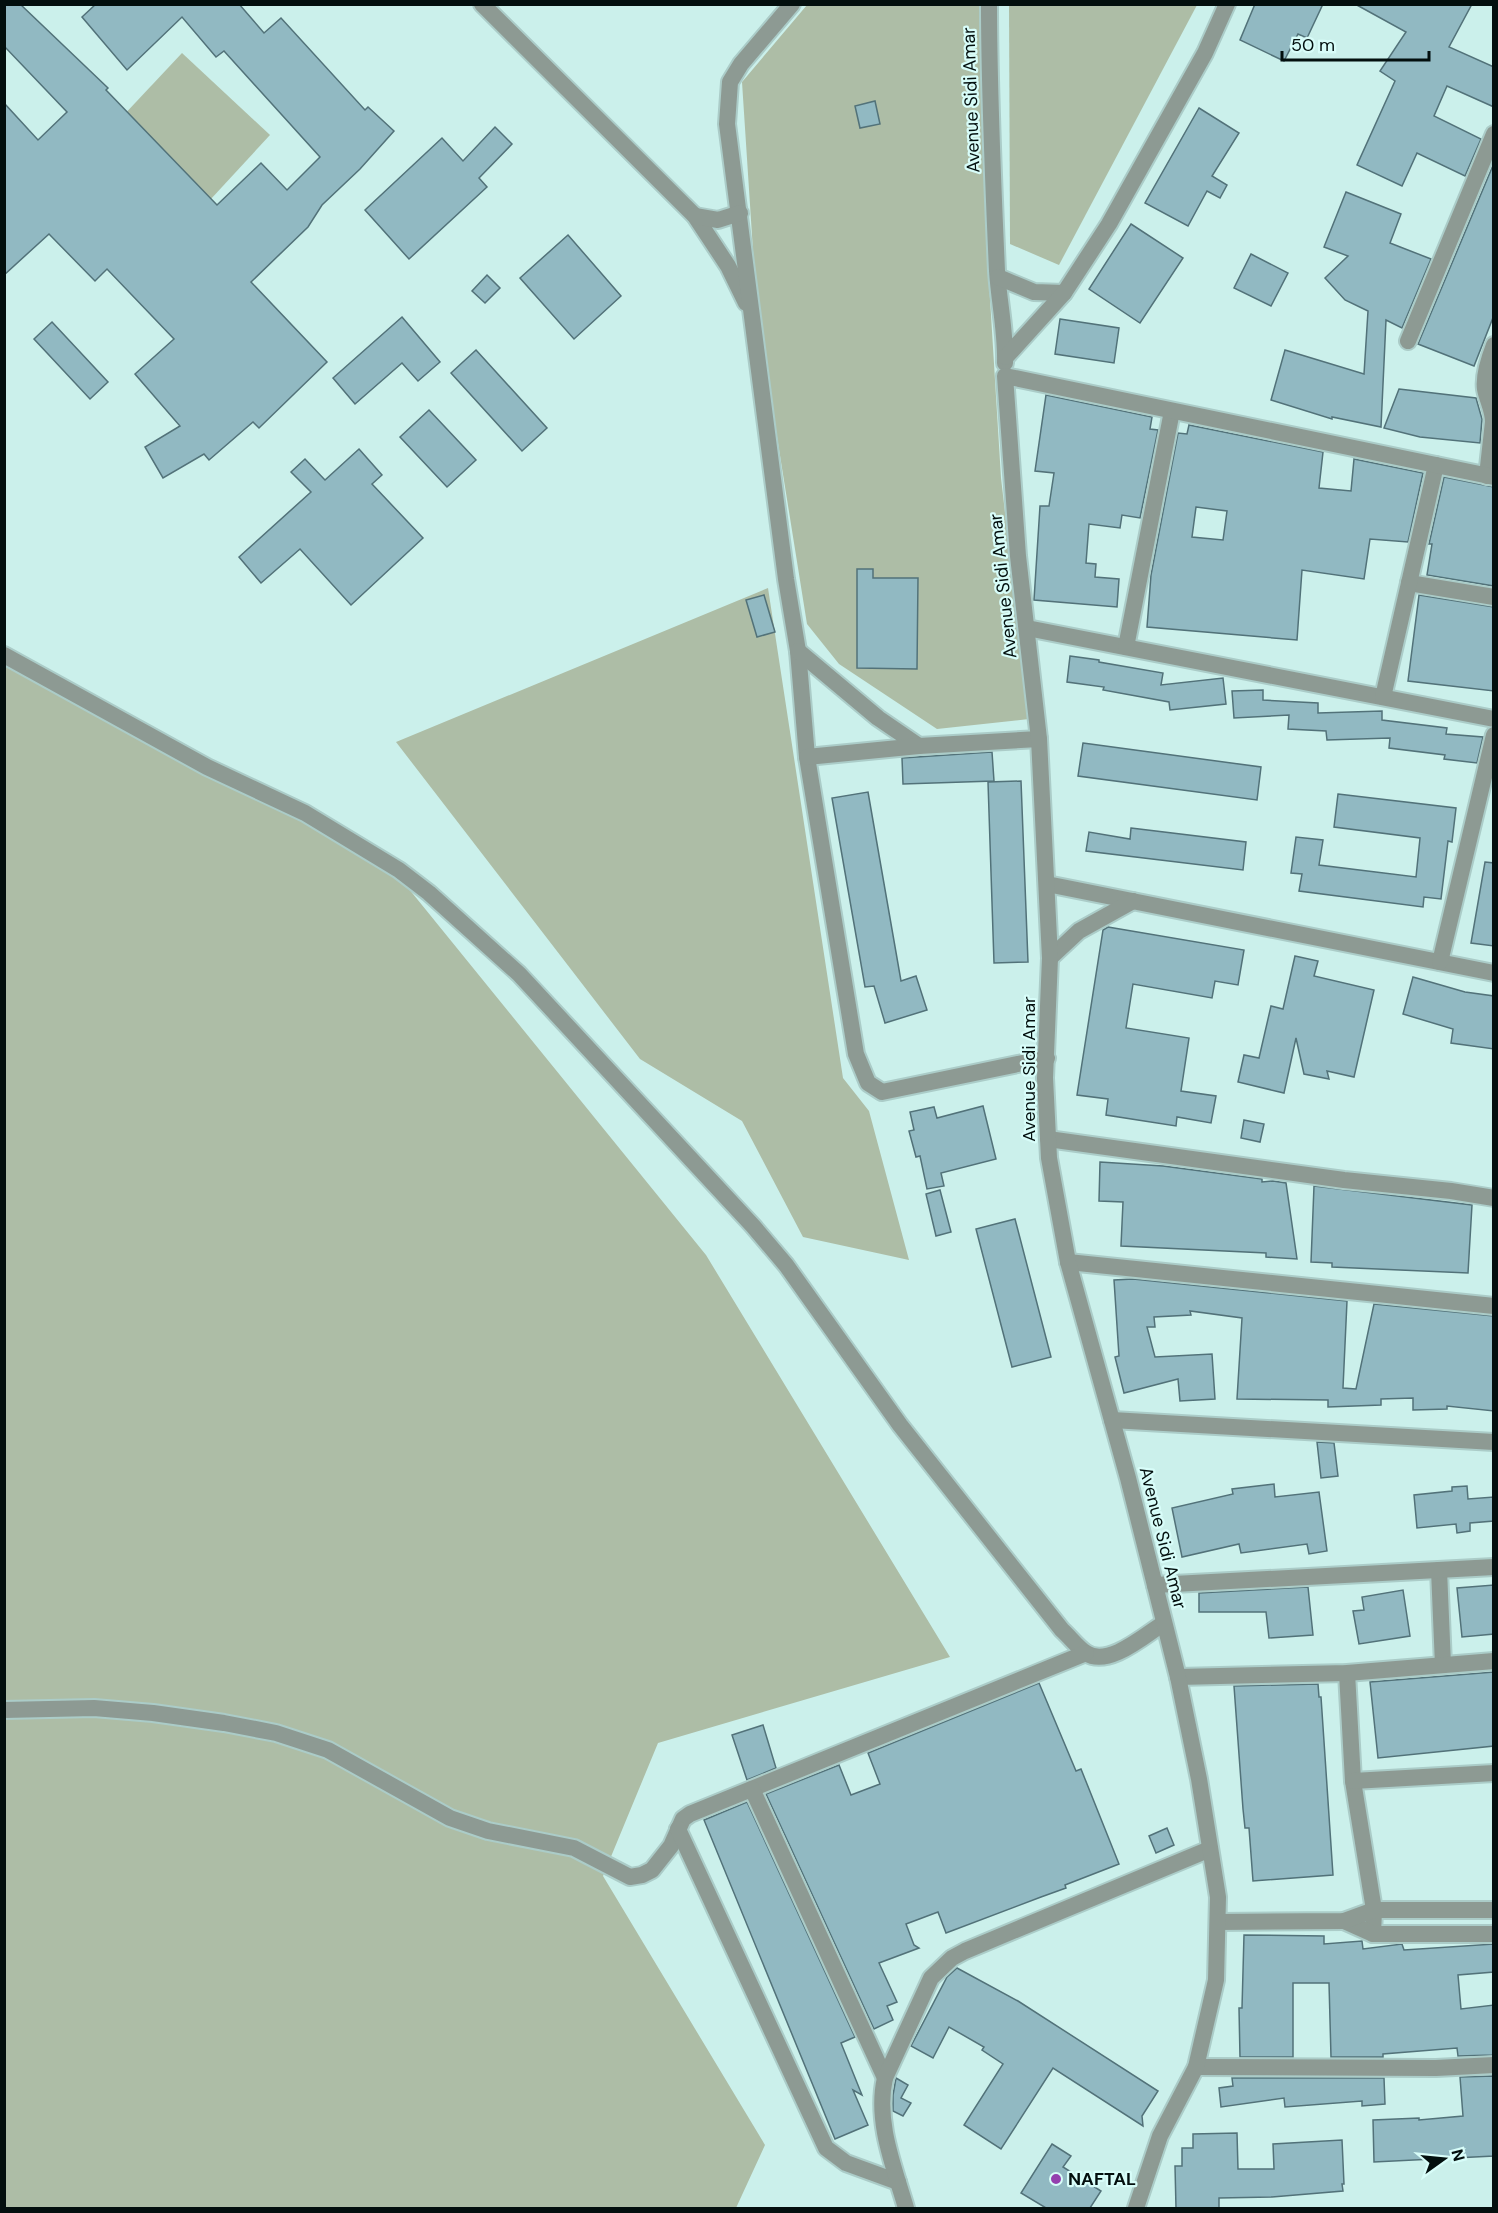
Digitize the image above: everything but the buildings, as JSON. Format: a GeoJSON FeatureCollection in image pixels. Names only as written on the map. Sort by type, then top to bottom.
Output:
{"type":"FeatureCollection","features":[{"type":"Feature","properties":{"kind":"street"},"geometry":{"type":"LineString","coordinates":[[482,4],[696,216],[728,266],[753,319]]}},
{"type":"Feature","properties":{"kind":"street"},"geometry":{"type":"LineString","coordinates":[[792,4],[741,64],[730,82],[727,124],[786,579],[798,651],[807,757],[856,1054],[868,1083],[882,1092],[1047,1058]]}},
{"type":"Feature","properties":{"kind":"street","name":"Avenue Sidi Amar"},"geometry":{"type":"LineString","coordinates":[[989,4],[989,92],[998,277],[1018,556],[1040,739],[1050,958],[1045,1078],[1049,1158],[1068,1262],[1112,1420],[1178,1677],[1199,1779],[1218,1898],[1216,1980],[1196,2067],[1160,2136],[1136,2208]]}},
{"type":"Feature","properties":{"kind":"street"},"geometry":{"type":"LineString","coordinates":[[1005,357],[1064,293],[1109,224],[1205,52],[1227,4]]}},
{"type":"Feature","properties":{"kind":"street"},"geometry":{"type":"LineString","coordinates":[[1408,341],[1494,134]]}},
{"type":"Feature","properties":{"kind":"street"},"geometry":{"type":"LineString","coordinates":[[696,216],[718,220],[740,213]]}},
{"type":"Feature","properties":{"kind":"street"},"geometry":{"type":"LineString","coordinates":[[998,277],[1035,292],[1064,293]]}},
{"type":"Feature","properties":{"kind":"street"},"geometry":{"type":"LineString","coordinates":[[1005,376],[1490,477],[1493,413],[1485,390],[1485,378],[1494,345]]}},
{"type":"Feature","properties":{"kind":"street"},"geometry":{"type":"LineString","coordinates":[[1126,647],[1172,411]]}},
{"type":"Feature","properties":{"kind":"street"},"geometry":{"type":"LineString","coordinates":[[1383,697],[1436,465]]}},
{"type":"Feature","properties":{"kind":"street"},"geometry":{"type":"LineString","coordinates":[[1409,583],[1494,597]]}},
{"type":"Feature","properties":{"kind":"street"},"geometry":{"type":"LineString","coordinates":[[1027,628],[1494,719]]}},
{"type":"Feature","properties":{"kind":"street"},"geometry":{"type":"LineString","coordinates":[[798,651],[878,718],[919,746]]}},
{"type":"Feature","properties":{"kind":"street"},"geometry":{"type":"LineString","coordinates":[[4,655],[207,767],[305,813],[382,859],[429,893],[519,974],[780,1257],[900,1425],[1062,1630],[1086,1653],[1096,1657],[1113,1655],[1164,1623]]}},
{"type":"Feature","properties":{"kind":"street"},"geometry":{"type":"LineString","coordinates":[[1440,962],[1494,735]]}},
{"type":"Feature","properties":{"kind":"street"},"geometry":{"type":"LineString","coordinates":[[807,757],[919,746],[1040,739]]}},
{"type":"Feature","properties":{"kind":"street"},"geometry":{"type":"LineString","coordinates":[[1047,884],[1494,973]]}},
{"type":"Feature","properties":{"kind":"street"},"geometry":{"type":"LineString","coordinates":[[1050,958],[1079,931],[1133,901]]}},
{"type":"Feature","properties":{"kind":"street"},"geometry":{"type":"LineString","coordinates":[[1048,1139],[1344,1180],[1451,1191],[1494,1198]]}},
{"type":"Feature","properties":{"kind":"street"},"geometry":{"type":"LineString","coordinates":[[1068,1262],[1494,1306]]}},
{"type":"Feature","properties":{"kind":"street"},"geometry":{"type":"LineString","coordinates":[[1112,1420],[1494,1442]]}},
{"type":"Feature","properties":{"kind":"street"},"geometry":{"type":"LineString","coordinates":[[1155,1585],[1494,1567]]}},
{"type":"Feature","properties":{"kind":"street"},"geometry":{"type":"LineString","coordinates":[[1439,1570],[1443,1665]]}},
{"type":"Feature","properties":{"kind":"street"},"geometry":{"type":"LineString","coordinates":[[4,1710],[94,1708],[153,1713],[276,1733],[327,1750],[450,1818],[488,1831],[574,1848],[630,1877],[652,1870],[671,1846],[683,1818],[690,1814],[1086,1653]]}},
{"type":"Feature","properties":{"kind":"street"},"geometry":{"type":"LineString","coordinates":[[1178,1677],[1347,1672],[1494,1660]]}},
{"type":"Feature","properties":{"kind":"street"},"geometry":{"type":"LineString","coordinates":[[1347,1672],[1353,1781],[1374,1910],[1374,1934]]}},
{"type":"Feature","properties":{"kind":"street"},"geometry":{"type":"LineString","coordinates":[[1353,1781],[1494,1773]]}},
{"type":"Feature","properties":{"kind":"street"},"geometry":{"type":"LineString","coordinates":[[752,1789],[885,2078]]}},
{"type":"Feature","properties":{"kind":"street"},"geometry":{"type":"LineString","coordinates":[[678,1829],[826,2148],[846,2163],[898,2182]]}},
{"type":"Feature","properties":{"kind":"street"},"geometry":{"type":"LineString","coordinates":[[906,2208],[882,2118],[881,2105],[885,2078],[924,1990],[940,1967],[952,1958],[1210,1849]]}},
{"type":"Feature","properties":{"kind":"street"},"geometry":{"type":"LineString","coordinates":[[1218,1922],[1344,1921],[1374,1910],[1494,1910]]}},
{"type":"Feature","properties":{"kind":"street"},"geometry":{"type":"LineString","coordinates":[[1344,1921],[1374,1934],[1494,1934]]}},
{"type":"Feature","properties":{"kind":"street"},"geometry":{"type":"LineString","coordinates":[[1196,2067],[1436,2068],[1494,2065]]}},
{"type":"Feature","properties":{"kind":"green space"},"geometry":{"type":"Polygon","coordinates":[[[807,5],[982,5],[988,266],[1001,478],[1029,719],[937,729],[839,664],[807,624],[757,312],[742,82],[807,5]]]}},
{"type":"Feature","properties":{"kind":"green space"},"geometry":{"type":"Polygon","coordinates":[[[1009,5],[1197,5],[1059,265],[1010,244],[1009,5]]]}},
{"type":"Feature","properties":{"kind":"green space"},"geometry":{"type":"Polygon","coordinates":[[[182,53],[270,135],[210,200],[121,118],[182,53]]]}},
{"type":"Feature","properties":{"kind":"green space"},"geometry":{"type":"Polygon","coordinates":[[[768,588],[843,1078],[869,1111],[909,1260],[803,1237],[742,1121],[640,1059],[396,742],[768,588]]]}},
{"type":"Feature","properties":{"kind":"green space"},"geometry":{"type":"Polygon","coordinates":[[[4,659],[383,857],[706,1255],[950,1657],[658,1743],[603,1876],[765,2145],[736,2208],[5,2208],[4,659]]]}},
{"type":"Feature","properties":{"kind":"place","name":"NAFTAL"},"geometry":{"type":"Point","coordinates":[1056,2179]}}]}
